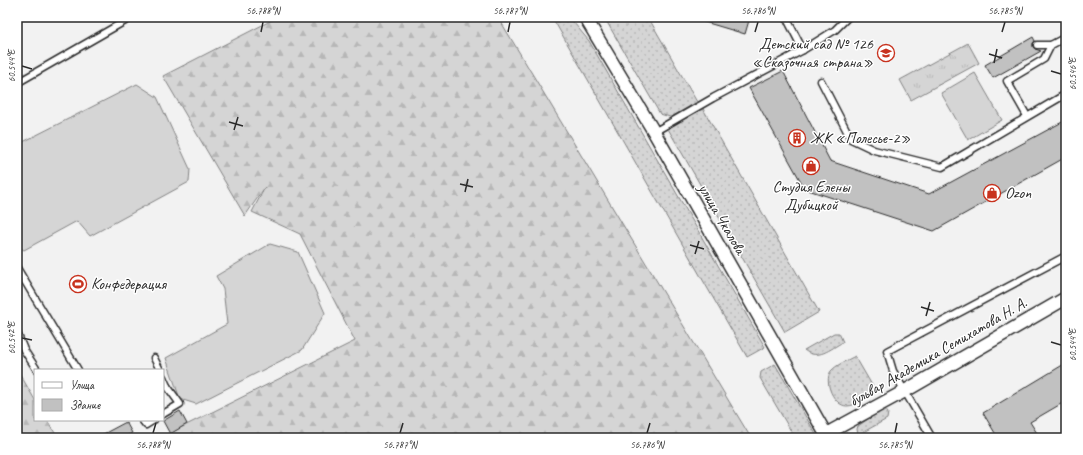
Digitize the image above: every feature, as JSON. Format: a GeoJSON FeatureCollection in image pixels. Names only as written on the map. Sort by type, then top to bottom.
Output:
{"type":"FeatureCollection","features":[{"type":"Feature","properties":{"kind":"street","name":"улица Чкалова"},"geometry":{"type":"LineString","coordinates":[[585,17],[654,132],[827,436]]}},
{"type":"Feature","properties":{"kind":"street","name":"бульвар Академика Семихатова Н. А."},"geometry":{"type":"LineString","coordinates":[[827,436],[1063,301]]}},
{"type":"Feature","properties":{"kind":"lane"},"geometry":{"type":"LineString","coordinates":[[17,83],[132,17]]}},
{"type":"Feature","properties":{"kind":"lane"},"geometry":{"type":"LineString","coordinates":[[786,17],[803,50]]}},
{"type":"Feature","properties":{"kind":"lane"},"geometry":{"type":"LineString","coordinates":[[654,132],[713,98],[803,50],[835,30],[848,17]]}},
{"type":"Feature","properties":{"kind":"lane"},"geometry":{"type":"LineString","coordinates":[[1037,45],[1051,45],[1066,37]]}},
{"type":"Feature","properties":{"kind":"lane"},"geometry":{"type":"LineString","coordinates":[[1027,116],[1007,81],[1044,59],[1051,45]]}},
{"type":"Feature","properties":{"kind":"lane"},"geometry":{"type":"LineString","coordinates":[[821,81],[851,139],[874,150],[942,167],[1066,94]]}},
{"type":"Feature","properties":{"kind":"lane"},"geometry":{"type":"LineString","coordinates":[[932,438],[893,371],[887,351],[1066,256]]}},
{"type":"Feature","properties":{"kind":"lane"},"geometry":{"type":"LineString","coordinates":[[17,268],[77,369]]}},
{"type":"Feature","properties":{"kind":"lane"},"geometry":{"type":"LineString","coordinates":[[17,333],[24,350],[36,369]]}},
{"type":"Feature","properties":{"kind":"lane"},"geometry":{"type":"LineString","coordinates":[[154,358],[160,369]]}},
{"type":"Feature","properties":{"kind":"lane"},"geometry":{"type":"LineString","coordinates":[[164,413],[180,404],[165,387]]}},
{"type":"Feature","properties":{"kind":"lane"},"geometry":{"type":"LineString","coordinates":[[143,421],[146,425],[152,421]]}},
{"type":"Feature","properties":{"kind":"green space"},"geometry":{"type":"Polygon","coordinates":[[[278,17],[498,17],[751,438],[160,438],[355,341],[300,234],[252,212],[265,187],[245,216],[163,76],[278,17]]]}},
{"type":"Feature","properties":{"kind":"green space"},"geometry":{"type":"Polygon","coordinates":[[[552,17],[569,17],[589,41],[765,347],[747,357],[552,17]]]}},
{"type":"Feature","properties":{"kind":"green space"},"geometry":{"type":"Polygon","coordinates":[[[604,17],[648,17],[697,102],[670,117],[660,114],[604,17]]]}},
{"type":"Feature","properties":{"kind":"green space"},"geometry":{"type":"Polygon","coordinates":[[[968,43],[979,63],[911,100],[900,80],[968,43]]]}},
{"type":"Feature","properties":{"kind":"green space"},"geometry":{"type":"Polygon","coordinates":[[[975,73],[1002,120],[968,140],[941,93],[975,73]]]}},
{"type":"Feature","properties":{"kind":"green space"},"geometry":{"type":"Polygon","coordinates":[[[137,84],[157,97],[190,169],[189,182],[90,236],[77,221],[24,250],[17,246],[17,145],[137,84]]]}},
{"type":"Feature","properties":{"kind":"green space"},"geometry":{"type":"Polygon","coordinates":[[[702,107],[819,312],[785,332],[667,127],[702,107]]]}},
{"type":"Feature","properties":{"kind":"green space"},"geometry":{"type":"Polygon","coordinates":[[[270,244],[298,252],[325,313],[302,350],[196,404],[180,399],[166,358],[227,324],[223,289],[216,276],[270,244]]]}},
{"type":"Feature","properties":{"kind":"green space"},"geometry":{"type":"Polygon","coordinates":[[[834,333],[839,333],[843,342],[829,351],[814,354],[804,350],[834,333]]]}},
{"type":"Feature","properties":{"kind":"green space"},"geometry":{"type":"Polygon","coordinates":[[[855,356],[876,392],[851,406],[842,405],[831,393],[828,381],[829,376],[831,371],[836,367],[855,356]]]}},
{"type":"Feature","properties":{"kind":"green space"},"geometry":{"type":"Polygon","coordinates":[[[775,364],[818,438],[795,438],[760,378],[761,372],[775,364]]]}},
{"type":"Feature","properties":{"kind":"green space"},"geometry":{"type":"Polygon","coordinates":[[[17,369],[34,398],[34,421],[48,421],[58,438],[17,438],[17,369]]]}},
{"type":"Feature","properties":{"kind":"green space"},"geometry":{"type":"Polygon","coordinates":[[[884,408],[888,413],[887,419],[858,435],[858,426],[884,408]]]}},
{"type":"Feature","properties":{"kind":"building"},"geometry":{"type":"Polygon","coordinates":[[[698,17],[750,17],[745,34],[698,20],[698,17]]]}},
{"type":"Feature","properties":{"kind":"building"},"geometry":{"type":"Polygon","coordinates":[[[1033,37],[1035,41],[1033,43],[1033,47],[1041,51],[993,78],[985,65],[1033,37]]]}},
{"type":"Feature","properties":{"kind":"building","name":"ЖК «Полесье-2»"},"geometry":{"type":"Polygon","coordinates":[[[783,71],[830,161],[929,194],[1066,120],[1066,157],[934,231],[805,189],[749,88],[783,71]]]}},
{"type":"Feature","properties":{"kind":"building"},"geometry":{"type":"Polygon","coordinates":[[[1066,363],[1066,401],[1030,422],[1040,438],[998,438],[983,413],[1066,363]]]}},
{"type":"Feature","properties":{"kind":"building"},"geometry":{"type":"Polygon","coordinates":[[[180,411],[187,424],[170,434],[164,420],[180,411]]]}},
{"type":"Feature","properties":{"kind":"building"},"geometry":{"type":"Polygon","coordinates":[[[126,422],[132,433],[123,438],[96,438],[126,422]]]}},
{"type":"Feature","properties":{"kind":"place","name":"Детский сад № 126 «Сказочная страна»"},"geometry":{"type":"Point","coordinates":[886,53]}},
{"type":"Feature","properties":{"kind":"place","name":"ЖК «Полесье-2»"},"geometry":{"type":"Point","coordinates":[797,138]}},
{"type":"Feature","properties":{"kind":"place","name":"Студия Елены Дубицкой"},"geometry":{"type":"Point","coordinates":[811,166]}},
{"type":"Feature","properties":{"kind":"place","name":"Ozon"},"geometry":{"type":"Point","coordinates":[992,193]}},
{"type":"Feature","properties":{"kind":"place","name":"Конфедерация"},"geometry":{"type":"Point","coordinates":[78,284]}}]}
